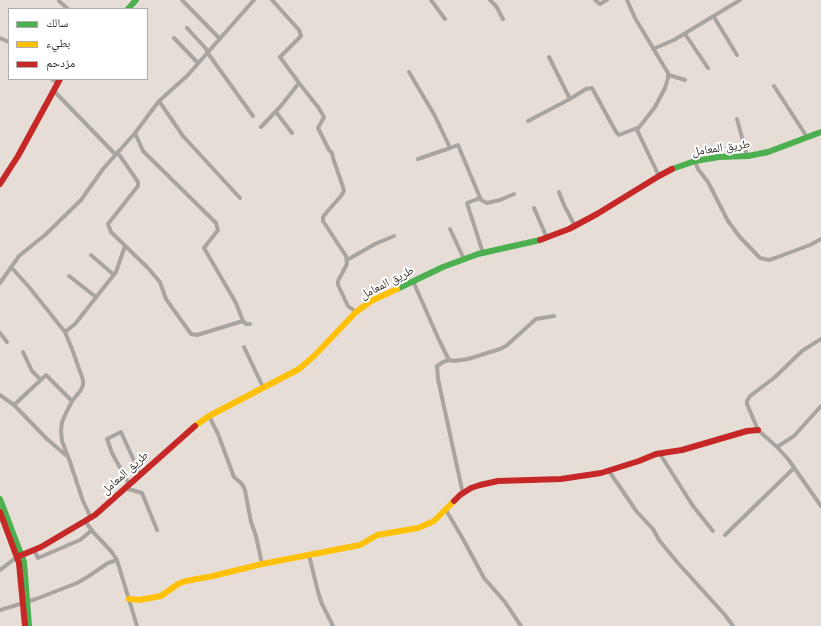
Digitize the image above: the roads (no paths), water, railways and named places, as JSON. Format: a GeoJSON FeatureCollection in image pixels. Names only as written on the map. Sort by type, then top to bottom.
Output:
{"type":"FeatureCollection","features":[{"type":"Feature","properties":{"kind":"main road"},"geometry":{"type":"LineString","coordinates":[[129,8],[136,0]]}},
{"type":"Feature","properties":{"kind":"main road"},"geometry":{"type":"LineString","coordinates":[[0,184],[18,156],[54,91],[57,80]]}},
{"type":"Feature","properties":{"kind":"main road","name":"طريق المعامل"},"geometry":{"type":"LineString","coordinates":[[20,556],[34,550],[88,519],[195,426],[209,416],[281,379],[304,365],[330,341],[356,312],[371,301],[442,268],[483,252],[538,241],[575,226],[675,168],[696,161],[747,156],[768,152],[821,132]]}},
{"type":"Feature","properties":{"kind":"main road"},"geometry":{"type":"LineString","coordinates":[[129,600],[161,596],[178,584],[186,581],[262,564],[360,545],[377,535],[418,528],[434,521],[471,488],[498,481],[563,478],[609,471],[660,454],[682,450],[758,430]]}},
{"type":"Feature","properties":{"kind":"main road"},"geometry":{"type":"LineString","coordinates":[[0,500],[20,556]]}},
{"type":"Feature","properties":{"kind":"main road"},"geometry":{"type":"LineString","coordinates":[[0,512],[24,562],[25,626]]}},
{"type":"Feature","properties":{"kind":"main road"},"geometry":{"type":"LineString","coordinates":[[25,603],[29,626]]}},
{"type":"Feature","properties":{"kind":"street"},"geometry":{"type":"LineString","coordinates":[[182,0],[220,39]]}},
{"type":"Feature","properties":{"kind":"street"},"geometry":{"type":"LineString","coordinates":[[0,283],[19,256],[45,235],[81,200],[103,169],[135,133],[160,101],[187,76],[254,0]]}},
{"type":"Feature","properties":{"kind":"street"},"geometry":{"type":"LineString","coordinates":[[272,0],[299,30],[301,36],[280,56],[324,117],[318,128],[332,153],[332,158],[342,182],[344,191],[323,217],[323,221],[346,256],[347,264],[338,281],[338,285],[348,306],[356,312]]}},
{"type":"Feature","properties":{"kind":"street"},"geometry":{"type":"LineString","coordinates":[[431,0],[445,19]]}},
{"type":"Feature","properties":{"kind":"street"},"geometry":{"type":"LineString","coordinates":[[490,0],[496,6],[504,19]]}},
{"type":"Feature","properties":{"kind":"street"},"geometry":{"type":"LineString","coordinates":[[595,0],[600,4],[607,0]]}},
{"type":"Feature","properties":{"kind":"street"},"geometry":{"type":"LineString","coordinates":[[627,0],[635,18],[669,75],[685,80]]}},
{"type":"Feature","properties":{"kind":"street"},"geometry":{"type":"LineString","coordinates":[[653,49],[685,34],[740,0]]}},
{"type":"Feature","properties":{"kind":"street"},"geometry":{"type":"LineString","coordinates":[[59,1],[67,8]]}},
{"type":"Feature","properties":{"kind":"street"},"geometry":{"type":"LineString","coordinates":[[714,17],[737,55]]}},
{"type":"Feature","properties":{"kind":"street"},"geometry":{"type":"LineString","coordinates":[[187,28],[208,52],[253,116]]}},
{"type":"Feature","properties":{"kind":"street"},"geometry":{"type":"LineString","coordinates":[[685,34],[708,68]]}},
{"type":"Feature","properties":{"kind":"street"},"geometry":{"type":"LineString","coordinates":[[174,38],[198,63]]}},
{"type":"Feature","properties":{"kind":"street"},"geometry":{"type":"LineString","coordinates":[[549,57],[570,99]]}},
{"type":"Feature","properties":{"kind":"street"},"geometry":{"type":"LineString","coordinates":[[409,72],[435,116],[450,148]]}},
{"type":"Feature","properties":{"kind":"street"},"geometry":{"type":"LineString","coordinates":[[528,121],[586,89],[592,88],[616,132],[620,135],[637,128],[648,118],[665,88],[669,75]]}},
{"type":"Feature","properties":{"kind":"street"},"geometry":{"type":"LineString","coordinates":[[261,127],[276,112],[299,83]]}},
{"type":"Feature","properties":{"kind":"street"},"geometry":{"type":"LineString","coordinates":[[774,86],[807,137]]}},
{"type":"Feature","properties":{"kind":"street"},"geometry":{"type":"LineString","coordinates":[[54,91],[117,154],[138,182],[138,186],[108,224],[111,232],[148,268],[160,282],[166,299],[191,334],[197,336],[243,321]]}},
{"type":"Feature","properties":{"kind":"street"},"geometry":{"type":"LineString","coordinates":[[160,101],[183,136],[240,198]]}},
{"type":"Feature","properties":{"kind":"street"},"geometry":{"type":"LineString","coordinates":[[276,112],[292,133]]}},
{"type":"Feature","properties":{"kind":"street"},"geometry":{"type":"LineString","coordinates":[[737,119],[747,156]]}},
{"type":"Feature","properties":{"kind":"street"},"geometry":{"type":"LineString","coordinates":[[637,128],[659,176]]}},
{"type":"Feature","properties":{"kind":"street"},"geometry":{"type":"LineString","coordinates":[[135,133],[143,151],[216,223],[218,230],[204,248],[236,303],[243,321],[246,324],[250,324]]}},
{"type":"Feature","properties":{"kind":"street"},"geometry":{"type":"LineString","coordinates":[[418,159],[458,145],[481,200],[487,203],[500,200],[514,194]]}},
{"type":"Feature","properties":{"kind":"street"},"geometry":{"type":"LineString","coordinates":[[696,161],[698,169],[708,182],[728,221],[739,236],[760,258],[769,260],[810,245],[821,239]]}},
{"type":"Feature","properties":{"kind":"street"},"geometry":{"type":"LineString","coordinates":[[559,192],[575,226]]}},
{"type":"Feature","properties":{"kind":"street"},"geometry":{"type":"LineString","coordinates":[[480,198],[467,203],[483,252]]}},
{"type":"Feature","properties":{"kind":"street"},"geometry":{"type":"LineString","coordinates":[[534,208],[547,238]]}},
{"type":"Feature","properties":{"kind":"street"},"geometry":{"type":"LineString","coordinates":[[450,229],[464,259]]}},
{"type":"Feature","properties":{"kind":"street"},"geometry":{"type":"LineString","coordinates":[[347,260],[375,244],[394,236]]}},
{"type":"Feature","properties":{"kind":"street"},"geometry":{"type":"LineString","coordinates":[[65,332],[75,324],[114,275],[125,246]]}},
{"type":"Feature","properties":{"kind":"street"},"geometry":{"type":"LineString","coordinates":[[90,255],[114,275]]}},
{"type":"Feature","properties":{"kind":"street"},"geometry":{"type":"LineString","coordinates":[[11,267],[29,286],[65,332],[83,380],[81,390],[72,401],[62,422],[62,441],[92,530],[104,542],[117,560],[137,626]]}},
{"type":"Feature","properties":{"kind":"street"},"geometry":{"type":"LineString","coordinates":[[69,276],[96,297]]}},
{"type":"Feature","properties":{"kind":"street"},"geometry":{"type":"LineString","coordinates":[[413,281],[438,340],[449,360]]}},
{"type":"Feature","properties":{"kind":"street"},"geometry":{"type":"LineString","coordinates":[[463,494],[438,379],[437,366],[449,360],[468,360],[500,349],[506,346],[536,319],[554,316]]}},
{"type":"Feature","properties":{"kind":"street"},"geometry":{"type":"LineString","coordinates":[[0,333],[7,342]]}},
{"type":"Feature","properties":{"kind":"street"},"geometry":{"type":"LineString","coordinates":[[821,339],[802,351],[774,378],[747,399],[747,404],[758,430],[777,447],[821,506]]}},
{"type":"Feature","properties":{"kind":"street"},"geometry":{"type":"LineString","coordinates":[[244,347],[263,388]]}},
{"type":"Feature","properties":{"kind":"street"},"geometry":{"type":"LineString","coordinates":[[23,352],[32,371],[41,380]]}},
{"type":"Feature","properties":{"kind":"street"},"geometry":{"type":"LineString","coordinates":[[14,405],[46,375],[72,401]]}},
{"type":"Feature","properties":{"kind":"street"},"geometry":{"type":"LineString","coordinates":[[0,395],[14,405],[69,459]]}},
{"type":"Feature","properties":{"kind":"street"},"geometry":{"type":"LineString","coordinates":[[777,447],[794,436],[821,406]]}},
{"type":"Feature","properties":{"kind":"street"},"geometry":{"type":"LineString","coordinates":[[209,416],[218,434],[234,477],[242,484],[245,490],[251,522],[256,536],[262,564]]}},
{"type":"Feature","properties":{"kind":"street"},"geometry":{"type":"LineString","coordinates":[[140,474],[121,432],[107,439],[127,486],[142,493],[157,530]]}},
{"type":"Feature","properties":{"kind":"street"},"geometry":{"type":"LineString","coordinates":[[660,454],[693,506],[713,531]]}},
{"type":"Feature","properties":{"kind":"street"},"geometry":{"type":"LineString","coordinates":[[725,535],[794,468]]}},
{"type":"Feature","properties":{"kind":"street"},"geometry":{"type":"LineString","coordinates":[[609,471],[637,512],[653,529],[659,540],[733,626]]}},
{"type":"Feature","properties":{"kind":"street"},"geometry":{"type":"LineString","coordinates":[[446,510],[464,539],[484,578],[505,602],[522,626]]}},
{"type":"Feature","properties":{"kind":"street"},"geometry":{"type":"LineString","coordinates":[[34,550],[38,558],[80,540],[92,530]]}},
{"type":"Feature","properties":{"kind":"street"},"geometry":{"type":"LineString","coordinates":[[309,555],[322,604],[333,626]]}},
{"type":"Feature","properties":{"kind":"street"},"geometry":{"type":"LineString","coordinates":[[0,570],[20,556]]}},
{"type":"Feature","properties":{"kind":"street"},"geometry":{"type":"LineString","coordinates":[[0,610],[25,603],[77,583],[108,563],[117,560]]}}]}
